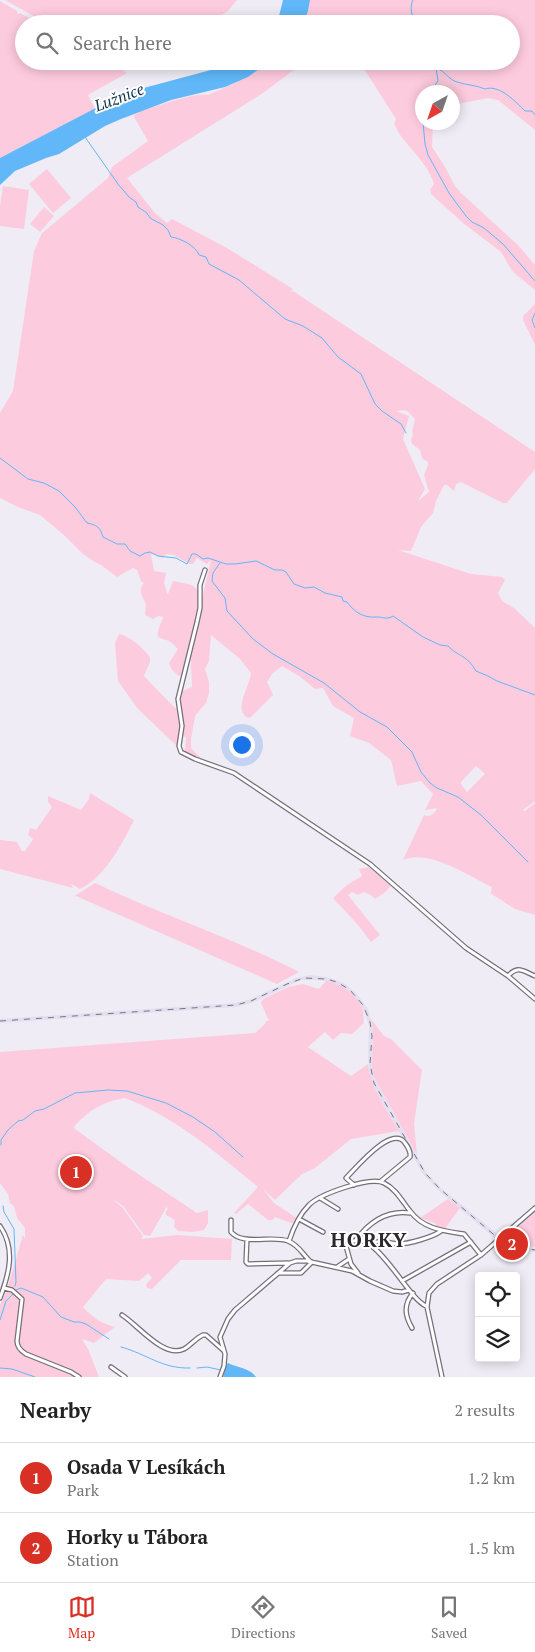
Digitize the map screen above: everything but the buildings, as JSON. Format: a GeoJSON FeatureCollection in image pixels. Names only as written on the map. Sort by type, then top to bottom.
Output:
{"type":"FeatureCollection","features":[{"type":"Feature","properties":{"kind":"street"},"geometry":{"type":"LineString","coordinates":[[204,570],[200,585],[198,622],[179,696],[182,724],[180,750],[186,756],[234,774],[370,864],[466,948],[508,976],[535,1000]]}},
{"type":"Feature","properties":{"kind":"street"},"geometry":{"type":"LineString","coordinates":[[508,976],[518,969],[535,976]]}},
{"type":"Feature","properties":{"kind":"street"},"geometry":{"type":"LineString","coordinates":[[354,1185],[346,1178],[387,1140],[401,1139],[410,1151],[410,1157],[381,1182]]}},
{"type":"Feature","properties":{"kind":"street"},"geometry":{"type":"LineString","coordinates":[[288,1241],[310,1204],[320,1197],[354,1185],[367,1182],[381,1182],[394,1189],[411,1213],[426,1225],[464,1234],[481,1255]]}},
{"type":"Feature","properties":{"kind":"street"},"geometry":{"type":"LineString","coordinates":[[320,1197],[338,1208]]}},
{"type":"Feature","properties":{"kind":"street"},"geometry":{"type":"LineString","coordinates":[[442,1377],[426,1306],[428,1296],[433,1287],[481,1255],[535,1208]]}},
{"type":"Feature","properties":{"kind":"street"},"geometry":{"type":"LineString","coordinates":[[359,1275],[349,1259],[346,1245],[356,1240],[388,1214],[395,1212],[411,1213]]}},
{"type":"Feature","properties":{"kind":"street"},"geometry":{"type":"LineString","coordinates":[[300,1219],[324,1232]]}},
{"type":"Feature","properties":{"kind":"street"},"geometry":{"type":"LineString","coordinates":[[232,1220],[232,1233],[238,1237],[288,1241],[303,1252],[312,1262]]}},
{"type":"Feature","properties":{"kind":"street"},"geometry":{"type":"LineString","coordinates":[[0,1226],[7,1238],[10,1256],[8,1275],[0,1298]]}},
{"type":"Feature","properties":{"kind":"street"},"geometry":{"type":"LineString","coordinates":[[366,1230],[369,1243],[384,1258],[409,1290],[426,1306]]}},
{"type":"Feature","properties":{"kind":"street"},"geometry":{"type":"LineString","coordinates":[[356,1240],[369,1243],[381,1241],[398,1244],[433,1235],[442,1230]]}},
{"type":"Feature","properties":{"kind":"street"},"geometry":{"type":"LineString","coordinates":[[247,1239],[246,1262],[248,1264],[306,1261],[352,1271],[393,1291],[402,1292],[409,1290]]}},
{"type":"Feature","properties":{"kind":"street"},"geometry":{"type":"LineString","coordinates":[[402,1281],[471,1242]]}},
{"type":"Feature","properties":{"kind":"street"},"geometry":{"type":"LineString","coordinates":[[336,1268],[349,1259]]}},
{"type":"Feature","properties":{"kind":"street"},"geometry":{"type":"LineString","coordinates":[[304,1270],[306,1261]]}},
{"type":"Feature","properties":{"kind":"street"},"geometry":{"type":"LineString","coordinates":[[278,1273],[298,1273],[312,1262]]}},
{"type":"Feature","properties":{"kind":"street"},"geometry":{"type":"LineString","coordinates":[[220,1377],[224,1366],[225,1352],[220,1337],[231,1315],[290,1263]]}},
{"type":"Feature","properties":{"kind":"street"},"geometry":{"type":"LineString","coordinates":[[4,1288],[12,1290],[22,1299],[18,1347],[23,1352],[79,1377]]}},
{"type":"Feature","properties":{"kind":"street"},"geometry":{"type":"LineString","coordinates":[[412,1328],[406,1310],[408,1299],[413,1294]]}},
{"type":"Feature","properties":{"kind":"street"},"geometry":{"type":"LineString","coordinates":[[122,1315],[167,1349],[176,1351],[185,1349],[203,1334],[225,1352]]}},
{"type":"Feature","properties":{"kind":"street"},"geometry":{"type":"LineString","coordinates":[[111,1367],[125,1377]]}},
{"type":"Feature","properties":{"kind":"shaded area"},"geometry":{"type":"Polygon","coordinates":[[[5,0],[237,0],[228,11],[222,15],[32,15],[5,0]]]}},
{"type":"Feature","properties":{"kind":"shaded area"},"geometry":{"type":"Polygon","coordinates":[[[310,0],[535,0],[535,130],[498,100],[488,98],[460,104],[460,85],[415,85],[415,130],[433,130],[432,147],[455,186],[518,245],[535,265],[535,290],[513,272],[501,252],[463,223],[431,194],[430,190],[434,184],[431,175],[398,132],[394,124],[396,119],[365,70],[520,70],[520,15],[306,15],[310,0]]]}},
{"type":"Feature","properties":{"kind":"shaded area"},"geometry":{"type":"Polygon","coordinates":[[[0,1],[17,11],[18,14],[24,15],[15,15],[15,70],[122,70],[127,73],[88,95],[95,109],[0,158],[0,1]]]}},
{"type":"Feature","properties":{"kind":"shaded area"},"geometry":{"type":"Polygon","coordinates":[[[258,70],[294,70],[263,93],[127,178],[155,213],[167,223],[172,219],[227,248],[293,289],[290,292],[293,291],[535,452],[535,469],[507,503],[503,503],[461,482],[456,484],[454,491],[447,485],[444,485],[436,501],[433,513],[421,527],[411,551],[398,550],[471,574],[502,577],[505,580],[498,593],[502,601],[514,608],[535,628],[535,801],[523,810],[525,811],[535,803],[535,915],[515,909],[493,895],[491,893],[492,887],[449,865],[424,858],[413,857],[403,860],[424,815],[432,814],[437,808],[425,810],[433,794],[421,781],[397,786],[391,760],[369,743],[350,736],[354,718],[333,706],[323,688],[315,689],[299,676],[282,666],[272,674],[267,682],[273,695],[248,718],[242,709],[242,703],[251,673],[240,659],[211,635],[209,661],[205,669],[209,682],[209,693],[206,703],[195,716],[191,739],[191,748],[203,760],[198,760],[185,754],[186,737],[181,735],[179,702],[180,692],[192,687],[190,643],[182,675],[179,676],[172,670],[169,663],[178,649],[169,641],[158,637],[158,630],[163,617],[158,616],[153,619],[145,615],[146,605],[141,592],[144,583],[141,581],[137,570],[133,568],[117,577],[82,553],[40,515],[0,498],[0,413],[13,391],[34,251],[42,233],[108,178],[112,167],[148,141],[134,115],[141,111],[185,98],[208,95],[248,77],[258,70]],[[405,410],[396,411],[409,416],[403,439],[425,489],[418,501],[429,492],[424,475],[428,462],[422,458],[420,450],[412,444],[412,431],[415,419],[405,410]],[[152,554],[154,571],[166,573],[164,583],[168,594],[173,581],[192,585],[199,591],[199,612],[211,560],[207,564],[197,558],[193,564],[190,564],[174,555],[166,554],[163,558],[152,554]],[[476,766],[461,782],[467,792],[485,774],[476,766]]]}},
{"type":"Feature","properties":{"kind":"shaded area"},"geometry":{"type":"Polygon","coordinates":[[[47,169],[71,198],[53,213],[29,184],[47,169]]]}},
{"type":"Feature","properties":{"kind":"shaded area"},"geometry":{"type":"Polygon","coordinates":[[[3,186],[29,190],[24,229],[0,226],[3,186]]]}},
{"type":"Feature","properties":{"kind":"shaded area"},"geometry":{"type":"Polygon","coordinates":[[[44,207],[54,216],[40,232],[30,224],[44,207]]]}},
{"type":"Feature","properties":{"kind":"shaded area"},"geometry":{"type":"Polygon","coordinates":[[[535,304],[535,345],[523,320],[523,316],[535,304]]]}},
{"type":"Feature","properties":{"kind":"shaded area"},"geometry":{"type":"Polygon","coordinates":[[[119,634],[128,637],[150,657],[150,662],[144,676],[177,709],[180,729],[177,746],[138,709],[118,681],[115,643],[119,634]]]}},
{"type":"Feature","properties":{"kind":"shaded area"},"geometry":{"type":"Polygon","coordinates":[[[90,793],[134,820],[112,859],[89,884],[80,889],[71,884],[73,888],[0,869],[0,840],[17,842],[22,851],[25,851],[33,839],[28,835],[30,828],[36,830],[52,807],[48,802],[48,796],[81,810],[89,799],[90,793]]]}},
{"type":"Feature","properties":{"kind":"shaded area"},"geometry":{"type":"Polygon","coordinates":[[[369,867],[391,886],[375,899],[364,892],[358,895],[352,892],[348,895],[380,935],[371,942],[333,898],[347,885],[362,876],[359,869],[369,867]]]}},
{"type":"Feature","properties":{"kind":"shaded area"},"geometry":{"type":"Polygon","coordinates":[[[95,883],[249,948],[299,972],[277,984],[76,896],[73,897],[95,883]]]}},
{"type":"Feature","properties":{"kind":"shaded area"},"geometry":{"type":"Polygon","coordinates":[[[310,975],[327,977],[344,983],[357,994],[368,1009],[373,1026],[372,1058],[374,1078],[426,1172],[441,1188],[501,1237],[516,1245],[535,1248],[535,1252],[515,1249],[498,1241],[438,1190],[423,1174],[370,1079],[368,1057],[369,1026],[364,1011],[354,997],[336,984],[320,980],[301,980],[252,1003],[236,1007],[0,1023],[0,1019],[235,1003],[251,999],[296,978],[310,975]]]}},
{"type":"Feature","properties":{"kind":"shaded area"},"geometry":{"type":"Polygon","coordinates":[[[326,981],[343,987],[354,995],[361,1005],[364,1023],[352,1034],[341,1033],[333,1040],[325,1032],[308,1047],[351,1076],[368,1064],[376,1091],[399,1131],[351,1139],[315,1168],[302,1174],[275,1200],[263,1189],[274,1203],[298,1219],[295,1223],[291,1223],[275,1217],[272,1220],[268,1220],[248,1204],[236,1214],[234,1213],[258,1187],[195,1137],[161,1115],[125,1098],[96,1108],[79,1121],[74,1127],[75,1129],[197,1213],[208,1210],[208,1223],[204,1230],[193,1232],[178,1231],[174,1227],[175,1220],[166,1215],[168,1209],[165,1206],[166,1208],[150,1236],[144,1235],[123,1206],[111,1198],[122,1207],[143,1236],[141,1239],[177,1235],[232,1239],[231,1260],[179,1260],[152,1289],[147,1288],[146,1284],[152,1278],[148,1273],[139,1281],[106,1279],[83,1307],[98,1320],[115,1327],[94,1343],[82,1339],[99,1377],[0,1377],[0,1305],[7,1289],[23,1235],[25,1238],[25,1228],[17,1218],[14,1206],[10,1203],[8,1194],[0,1183],[0,1052],[255,1033],[266,1021],[269,1021],[261,1003],[263,999],[288,987],[303,984],[319,989],[326,981]]]}},
{"type":"Feature","properties":{"kind":"shaded area"},"geometry":{"type":"Polygon","coordinates":[[[371,1019],[384,1036],[391,1039],[422,1070],[414,1124],[417,1155],[374,1077],[371,1019]]]}},
{"type":"Feature","properties":{"kind":"shaded area"},"geometry":{"type":"Polygon","coordinates":[[[448,1199],[460,1208],[444,1230],[436,1228],[434,1223],[420,1218],[448,1199]]]}},
{"type":"Feature","properties":{"kind":"shaded area"},"geometry":{"type":"Polygon","coordinates":[[[535,1212],[535,1247],[508,1239],[507,1237],[535,1212]]]}},
{"type":"Feature","properties":{"kind":"water"},"geometry":{"type":"Polygon","coordinates":[[[283,0],[310,0],[306,15],[279,15],[283,0]]]}},
{"type":"Feature","properties":{"kind":"water","name":"Lužnice"},"geometry":{"type":"Polygon","coordinates":[[[211,70],[258,70],[248,77],[225,87],[171,100],[105,126],[59,154],[15,171],[0,185],[0,158],[113,99],[140,89],[211,70]]]}},
{"type":"Feature","properties":{"kind":"water"},"geometry":{"type":"Polygon","coordinates":[[[228,1363],[247,1370],[256,1377],[223,1377],[228,1363]]]}},
{"type":"Feature","properties":{"kind":"waterway"},"geometry":{"type":"LineString","coordinates":[[412,15],[411,6],[413,0]]}},
{"type":"Feature","properties":{"kind":"waterway"},"geometry":{"type":"LineString","coordinates":[[435,85],[438,81],[436,70]]}},
{"type":"Feature","properties":{"kind":"waterway"},"geometry":{"type":"LineString","coordinates":[[440,70],[454,81],[501,91],[525,111],[532,111],[535,115]]}},
{"type":"Feature","properties":{"kind":"waterway"},"geometry":{"type":"LineString","coordinates":[[424,130],[428,155],[449,193],[466,216],[503,244],[535,281]]}},
{"type":"Feature","properties":{"kind":"waterway"},"geometry":{"type":"LineString","coordinates":[[85,137],[118,184],[136,202],[138,207],[147,213],[150,218],[163,225],[171,237],[191,246],[199,255],[206,257],[209,264],[239,280],[285,319],[303,326],[322,338],[338,357],[361,374],[375,404],[401,424],[406,433]]}},
{"type":"Feature","properties":{"kind":"waterway"},"geometry":{"type":"LineString","coordinates":[[535,313],[532,320],[535,328]]}},
{"type":"Feature","properties":{"kind":"waterway"},"geometry":{"type":"LineString","coordinates":[[0,458],[28,479],[44,483],[59,491],[75,507],[87,523],[99,529],[103,537],[117,544],[125,544],[130,551],[140,556],[150,552],[158,556],[176,558],[187,564],[192,554],[196,554],[203,559],[208,558],[226,564],[256,561],[275,570],[282,570],[286,572],[294,584],[305,588],[314,587],[325,593],[342,597],[343,601],[347,602],[353,609],[364,616],[387,618],[393,616],[423,637],[440,645],[448,646],[466,659],[476,671],[535,695]]}},
{"type":"Feature","properties":{"kind":"waterway"},"geometry":{"type":"LineString","coordinates":[[220,563],[213,573],[212,581],[225,598],[227,611],[253,639],[273,654],[324,683],[360,712],[387,727],[412,752],[421,772],[430,783],[458,797],[481,815],[528,862]]}},
{"type":"Feature","properties":{"kind":"waterway"},"geometry":{"type":"LineString","coordinates":[[1,1145],[1,1140],[8,1130],[18,1121],[23,1120],[35,1111],[44,1109],[75,1093],[108,1090],[127,1091],[166,1103],[193,1117],[215,1132],[243,1157]]}},
{"type":"Feature","properties":{"kind":"waterway"},"geometry":{"type":"LineString","coordinates":[[3,1206],[4,1212],[14,1229],[15,1286]]}},
{"type":"Feature","properties":{"kind":"waterway"},"geometry":{"type":"LineString","coordinates":[[16,1290],[21,1288],[43,1297],[61,1317],[86,1324],[109,1339]]}},
{"type":"Feature","properties":{"kind":"waterway"},"geometry":{"type":"LineString","coordinates":[[0,1320],[6,1301],[14,1293]]}},
{"type":"Feature","properties":{"kind":"waterway"},"geometry":{"type":"LineString","coordinates":[[121,1347],[163,1364],[190,1368]]}},
{"type":"Feature","properties":{"kind":"waterway"},"geometry":{"type":"LineString","coordinates":[[197,1368],[207,1367],[221,1370]]}},
{"type":"Feature","properties":{"kind":"waterway"},"geometry":{"type":"LineString","coordinates":[[0,1368],[12,1369],[35,1377]]}},
{"type":"Feature","properties":{"kind":"railway"},"geometry":{"type":"LineString","coordinates":[[0,1021],[236,1005],[251,1001],[304,978],[326,979],[337,982],[350,990],[363,1005],[370,1022],[372,1036],[370,1064],[374,1083],[425,1173],[440,1189],[499,1239],[515,1247],[535,1250]]}},
{"type":"Feature","properties":{"kind":"place","name":"Osada V Lesíkách"},"geometry":{"type":"Point","coordinates":[76,1172]}},
{"type":"Feature","properties":{"kind":"place","name":"Horky u Tábora"},"geometry":{"type":"Point","coordinates":[512,1244]}},
{"type":"Feature","properties":{"kind":"district","name":"HORKY"},"geometry":{"type":"Point","coordinates":[369,1240]}}]}
